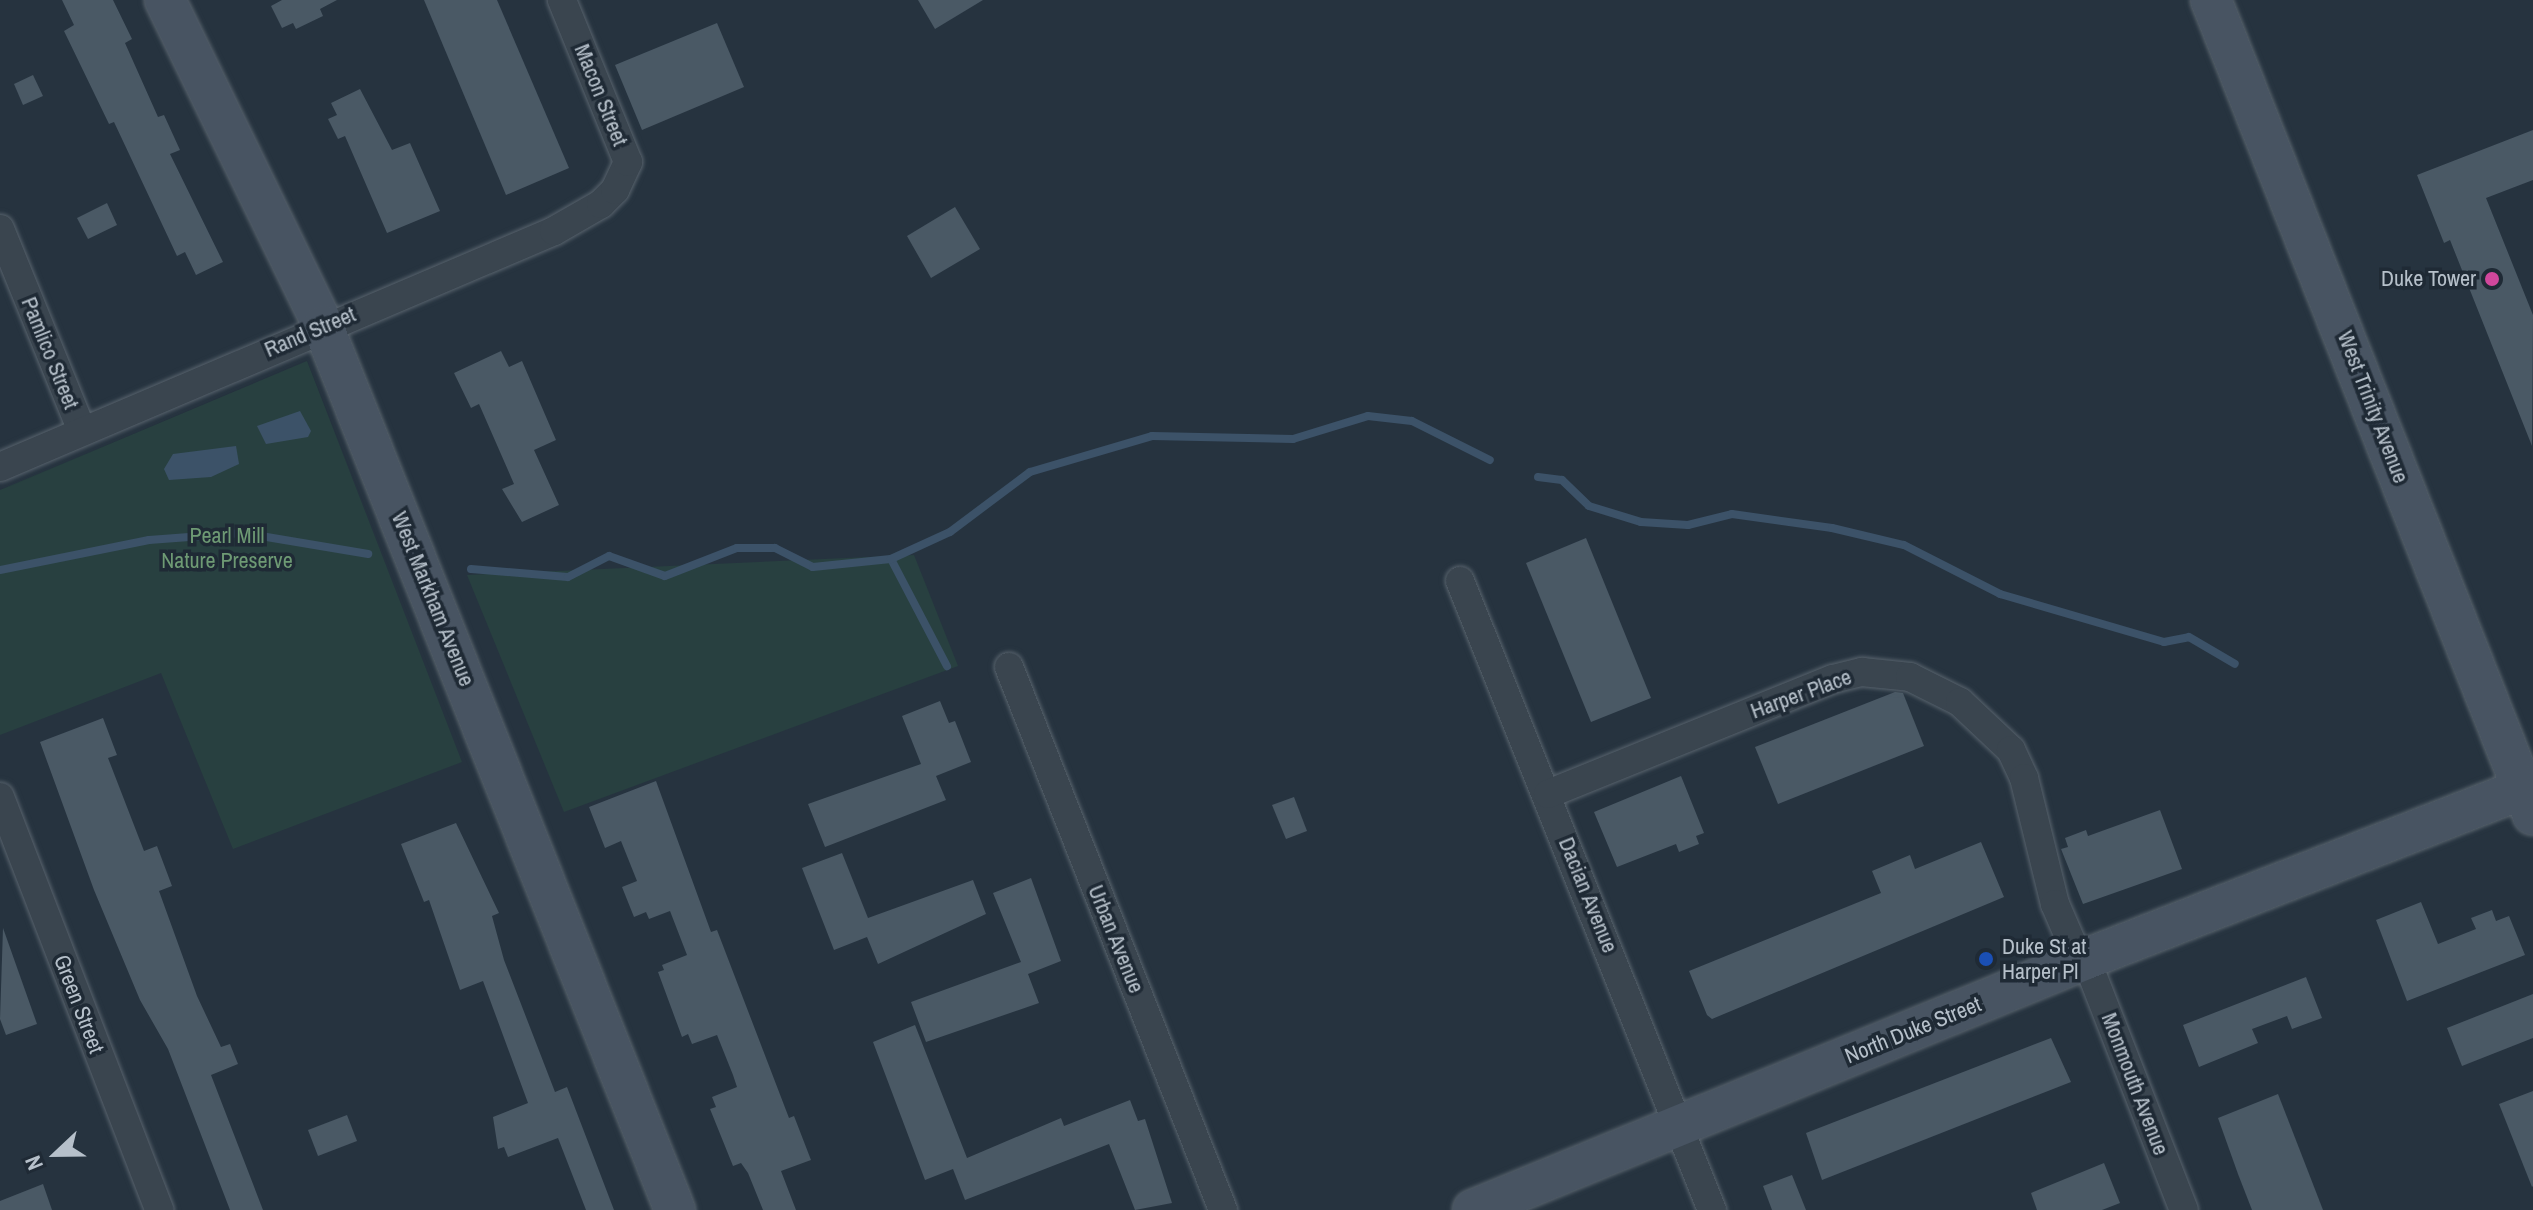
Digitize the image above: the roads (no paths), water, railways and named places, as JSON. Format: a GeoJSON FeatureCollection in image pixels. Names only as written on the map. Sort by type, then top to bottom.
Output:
{"type":"FeatureCollection","features":[{"type":"Feature","properties":{"kind":"street","name":"West Markham Avenue"},"geometry":{"type":"LineString","coordinates":[[165,0],[323,326],[675,1210]]}},
{"type":"Feature","properties":{"kind":"street","name":"Macon Street"},"geometry":{"type":"LineString","coordinates":[[562,0],[628,162],[615,190]]}},
{"type":"Feature","properties":{"kind":"street","name":"West Trinity Avenue"},"geometry":{"type":"LineString","coordinates":[[2211,0],[2529,797]]}},
{"type":"Feature","properties":{"kind":"street","name":"Rand Street"},"geometry":{"type":"LineString","coordinates":[[0,467],[323,326],[554,231],[601,204],[615,190]]}},
{"type":"Feature","properties":{"kind":"street","name":"Pamlico Street"},"geometry":{"type":"LineString","coordinates":[[0,229],[82,431]]}},
{"type":"Feature","properties":{"kind":"street","name":"Dacian Avenue"},"geometry":{"type":"LineString","coordinates":[[1460,581],[1548,794],[1712,1210]]}},
{"type":"Feature","properties":{"kind":"street","name":"Urban Avenue"},"geometry":{"type":"LineString","coordinates":[[1009,667],[1223,1210]]}},
{"type":"Feature","properties":{"kind":"street","name":"Harper Place"},"geometry":{"type":"LineString","coordinates":[[1548,794],[1833,679],[1862,672],[1910,677],[1960,702],[2011,750],[2024,778],[2055,904],[2083,960]]}},
{"type":"Feature","properties":{"kind":"street","name":"Green Street"},"geometry":{"type":"LineString","coordinates":[[0,797],[7,836],[159,1210]]}},
{"type":"Feature","properties":{"kind":"street","name":"North Duke Street"},"geometry":{"type":"LineString","coordinates":[[1473,1210],[2083,960],[2529,797]]}},
{"type":"Feature","properties":{"kind":"street","name":"Monmouth Avenue"},"geometry":{"type":"LineString","coordinates":[[2083,960],[2184,1210]]}},
{"type":"Feature","properties":{"kind":"water"},"geometry":{"type":"Polygon","coordinates":[[[300,411],[311,431],[308,437],[266,444],[257,426],[300,411]]]}},
{"type":"Feature","properties":{"kind":"water"},"geometry":{"type":"Polygon","coordinates":[[[236,446],[239,464],[211,477],[169,480],[164,469],[173,454],[236,446]]]}},
{"type":"Feature","properties":{"kind":"waterway"},"geometry":{"type":"LineString","coordinates":[[471,569],[568,577],[609,556],[665,576],[737,548],[775,548],[813,567],[891,559],[950,532],[1030,472],[1152,436],[1293,439],[1368,416],[1412,421],[1490,460]]}},
{"type":"Feature","properties":{"kind":"waterway"},"geometry":{"type":"LineString","coordinates":[[1538,477],[1562,480],[1589,506],[1641,522],[1688,525],[1732,514],[1832,528],[1904,545],[2000,594],[2164,642],[2189,637],[2235,664]]}},
{"type":"Feature","properties":{"kind":"waterway"},"geometry":{"type":"LineString","coordinates":[[0,570],[149,540],[243,533],[368,554]]}},
{"type":"Feature","properties":{"kind":"waterway"},"geometry":{"type":"LineString","coordinates":[[891,559],[947,666]]}},
{"type":"Feature","properties":{"kind":"place","name":"Duke Tower"},"geometry":{"type":"Point","coordinates":[2492,279]}},
{"type":"Feature","properties":{"kind":"place","name":"Duke St at Harper Pl"},"geometry":{"type":"Point","coordinates":[1986,959]}},
{"type":"Feature","properties":{"kind":"park label","name":"Pearl Mill Nature Preserve"},"geometry":{"type":"Point","coordinates":[227,548]}}]}
